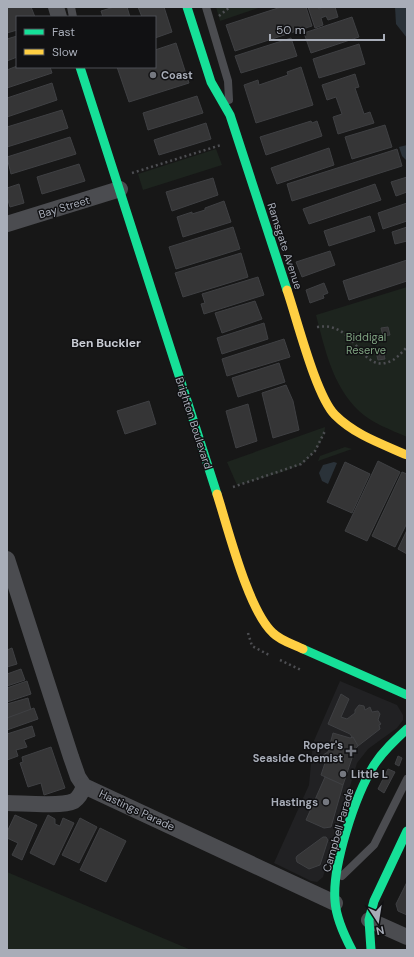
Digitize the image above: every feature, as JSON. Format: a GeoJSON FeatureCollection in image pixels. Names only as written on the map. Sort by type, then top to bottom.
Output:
{"type":"FeatureCollection","features":[{"type":"Feature","properties":{"kind":"street","name":"Ramsgate Avenue"},"geometry":{"type":"LineString","coordinates":[[187,7],[211,82],[230,115],[315,375],[323,395],[334,413],[349,426],[407,455]]}},
{"type":"Feature","properties":{"kind":"street","name":"Brighton Boulevard"},"geometry":{"type":"LineString","coordinates":[[80,68],[246,584],[258,611],[267,627],[279,638],[407,695]]}},
{"type":"Feature","properties":{"kind":"street","name":"Bay Street"},"geometry":{"type":"LineString","coordinates":[[7,224],[120,189]]}},
{"type":"Feature","properties":{"kind":"street"},"geometry":{"type":"LineString","coordinates":[[7,559],[68,749],[78,777],[84,786],[81,795],[73,801],[61,804],[7,803]]}},
{"type":"Feature","properties":{"kind":"street","name":"Campbell Parade"},"geometry":{"type":"LineString","coordinates":[[352,950],[342,906],[335,884],[339,865],[362,790],[371,770],[383,753],[407,729]]}},
{"type":"Feature","properties":{"kind":"street","name":"Hastings Parade"},"geometry":{"type":"LineString","coordinates":[[84,786],[342,906]]}},
{"type":"Feature","properties":{"kind":"street"},"geometry":{"type":"LineString","coordinates":[[371,950],[366,918],[407,831]]}},
{"type":"Feature","properties":{"kind":"street"},"geometry":{"type":"LineString","coordinates":[[366,918],[407,937]]}},
{"type":"Feature","properties":{"kind":"lane"},"geometry":{"type":"LineString","coordinates":[[206,7],[228,81],[230,115]]}},
{"type":"Feature","properties":{"kind":"lane"},"geometry":{"type":"LineString","coordinates":[[335,884],[374,845],[407,779]]}},
{"type":"Feature","properties":{"kind":"path"},"geometry":{"type":"LineString","coordinates":[[218,17],[230,7]]}},
{"type":"Feature","properties":{"kind":"path"},"geometry":{"type":"LineString","coordinates":[[120,189],[124,176],[238,140]]}},
{"type":"Feature","properties":{"kind":"path"},"geometry":{"type":"LineString","coordinates":[[314,328],[334,326],[347,335],[364,355],[374,362],[380,363],[394,359],[407,347]]}},
{"type":"Feature","properties":{"kind":"path"},"geometry":{"type":"LineString","coordinates":[[214,485],[230,481],[232,487],[301,464],[315,451],[325,433],[325,427],[334,413]]}},
{"type":"Feature","properties":{"kind":"shaded area"},"geometry":{"type":"Polygon","coordinates":[[[395,7],[407,7],[407,38],[396,24],[395,7]]]}},
{"type":"Feature","properties":{"kind":"shaded area"},"geometry":{"type":"Polygon","coordinates":[[[407,145],[407,161],[402,156],[399,147],[407,145]]]}},
{"type":"Feature","properties":{"kind":"shaded area"},"geometry":{"type":"Polygon","coordinates":[[[334,462],[337,463],[328,484],[322,481],[319,473],[323,465],[334,462]]]}},
{"type":"Feature","properties":{"kind":"shaded area"},"geometry":{"type":"Polygon","coordinates":[[[340,681],[397,705],[403,715],[403,720],[397,728],[368,749],[357,763],[323,877],[317,882],[311,881],[274,863],[309,785],[313,743],[340,681]]]}},
{"type":"Feature","properties":{"kind":"green space"},"geometry":{"type":"Polygon","coordinates":[[[216,7],[261,7],[220,21],[216,7]]]}},
{"type":"Feature","properties":{"kind":"green space"},"geometry":{"type":"Polygon","coordinates":[[[216,149],[222,165],[143,190],[138,174],[216,149]]]}},
{"type":"Feature","properties":{"kind":"green space","name":"Biddigal Reserve"},"geometry":{"type":"Polygon","coordinates":[[[407,287],[407,437],[370,419],[359,411],[350,401],[342,390],[331,366],[316,315],[407,287]]]}},
{"type":"Feature","properties":{"kind":"green space"},"geometry":{"type":"Polygon","coordinates":[[[325,427],[323,438],[317,449],[300,465],[277,474],[237,485],[227,462],[325,427]]]}},
{"type":"Feature","properties":{"kind":"green space"},"geometry":{"type":"Polygon","coordinates":[[[345,447],[352,449],[318,461],[320,456],[345,447]]]}},
{"type":"Feature","properties":{"kind":"green space"},"geometry":{"type":"Polygon","coordinates":[[[7,872],[191,950],[7,950],[7,872]]]}},
{"type":"Feature","properties":{"kind":"building"},"geometry":{"type":"Polygon","coordinates":[[[7,7],[31,7],[35,16],[16,16],[16,30],[7,33],[7,7]]]}},
{"type":"Feature","properties":{"kind":"building"},"geometry":{"type":"Polygon","coordinates":[[[114,7],[127,7],[130,16],[103,16],[101,11],[114,7]]]}},
{"type":"Feature","properties":{"kind":"building"},"geometry":{"type":"Polygon","coordinates":[[[138,7],[164,7],[172,32],[156,38],[156,16],[142,16],[138,7]]]}},
{"type":"Feature","properties":{"kind":"building"},"geometry":{"type":"Polygon","coordinates":[[[281,7],[306,7],[312,26],[235,51],[226,25],[281,7]]]}},
{"type":"Feature","properties":{"kind":"building"},"geometry":{"type":"Polygon","coordinates":[[[308,7],[318,7],[319,9],[323,7],[335,7],[338,17],[328,20],[326,16],[321,18],[323,25],[315,28],[308,7]]]}},
{"type":"Feature","properties":{"kind":"building"},"geometry":{"type":"Polygon","coordinates":[[[352,17],[359,37],[311,53],[304,33],[352,17]]]}},
{"type":"Feature","properties":{"kind":"building"},"geometry":{"type":"Polygon","coordinates":[[[16,36],[16,57],[7,61],[7,39],[16,36]]]}},
{"type":"Feature","properties":{"kind":"building"},"geometry":{"type":"Polygon","coordinates":[[[291,38],[297,56],[241,73],[235,56],[291,38]]]}},
{"type":"Feature","properties":{"kind":"building","name":"Coast"},"geometry":{"type":"Polygon","coordinates":[[[176,43],[189,83],[129,102],[117,68],[156,68],[156,50],[176,43]]]}},
{"type":"Feature","properties":{"kind":"building"},"geometry":{"type":"Polygon","coordinates":[[[359,44],[365,64],[319,78],[313,59],[359,44]]]}},
{"type":"Feature","properties":{"kind":"building"},"geometry":{"type":"Polygon","coordinates":[[[16,66],[16,68],[50,68],[52,73],[7,88],[7,70],[16,66]]]}},
{"type":"Feature","properties":{"kind":"building"},"geometry":{"type":"Polygon","coordinates":[[[301,67],[313,105],[256,123],[244,85],[258,80],[259,85],[288,75],[287,72],[301,67]]]}},
{"type":"Feature","properties":{"kind":"building"},"geometry":{"type":"Polygon","coordinates":[[[355,74],[359,87],[355,88],[364,114],[370,112],[374,123],[338,134],[333,117],[342,114],[336,97],[327,100],[322,85],[355,74]]]}},
{"type":"Feature","properties":{"kind":"building"},"geometry":{"type":"Polygon","coordinates":[[[52,83],[57,100],[7,117],[7,98],[52,83]]]}},
{"type":"Feature","properties":{"kind":"building"},"geometry":{"type":"Polygon","coordinates":[[[197,96],[203,113],[148,130],[143,113],[197,96]]]}},
{"type":"Feature","properties":{"kind":"building"},"geometry":{"type":"Polygon","coordinates":[[[62,110],[68,128],[7,147],[7,127],[62,110]]]}},
{"type":"Feature","properties":{"kind":"building"},"geometry":{"type":"Polygon","coordinates":[[[311,121],[312,123],[317,121],[322,136],[266,155],[260,137],[311,121]]]}},
{"type":"Feature","properties":{"kind":"building"},"geometry":{"type":"Polygon","coordinates":[[[206,123],[211,139],[159,155],[154,140],[206,123]]]}},
{"type":"Feature","properties":{"kind":"building"},"geometry":{"type":"Polygon","coordinates":[[[385,125],[392,147],[352,159],[345,137],[385,125]]]}},
{"type":"Feature","properties":{"kind":"building"},"geometry":{"type":"Polygon","coordinates":[[[70,137],[76,154],[11,174],[7,157],[70,137]]]}},
{"type":"Feature","properties":{"kind":"building"},"geometry":{"type":"Polygon","coordinates":[[[329,148],[334,165],[277,184],[271,168],[329,148]]]}},
{"type":"Feature","properties":{"kind":"building"},"geometry":{"type":"Polygon","coordinates":[[[397,149],[402,166],[292,201],[287,184],[397,149]]]}},
{"type":"Feature","properties":{"kind":"building"},"geometry":{"type":"Polygon","coordinates":[[[79,164],[85,181],[42,194],[37,177],[79,164]]]}},
{"type":"Feature","properties":{"kind":"building"},"geometry":{"type":"Polygon","coordinates":[[[407,177],[407,192],[396,196],[391,182],[407,177]]]}},
{"type":"Feature","properties":{"kind":"building"},"geometry":{"type":"Polygon","coordinates":[[[213,178],[218,195],[172,211],[166,192],[213,178]]]}},
{"type":"Feature","properties":{"kind":"building"},"geometry":{"type":"Polygon","coordinates":[[[19,184],[24,203],[10,207],[7,197],[7,188],[19,184]]]}},
{"type":"Feature","properties":{"kind":"building"},"geometry":{"type":"Polygon","coordinates":[[[375,184],[381,200],[309,224],[303,209],[375,184]]]}},
{"type":"Feature","properties":{"kind":"building"},"geometry":{"type":"Polygon","coordinates":[[[224,201],[231,222],[183,237],[177,217],[192,212],[192,214],[205,210],[205,208],[224,201]]]}},
{"type":"Feature","properties":{"kind":"building"},"geometry":{"type":"Polygon","coordinates":[[[407,203],[407,221],[383,229],[378,213],[407,203]]]}},
{"type":"Feature","properties":{"kind":"building"},"geometry":{"type":"Polygon","coordinates":[[[370,216],[375,231],[329,246],[324,231],[370,216]]]}},
{"type":"Feature","properties":{"kind":"building"},"geometry":{"type":"Polygon","coordinates":[[[233,227],[240,249],[176,269],[169,247],[233,227]]]}},
{"type":"Feature","properties":{"kind":"building"},"geometry":{"type":"Polygon","coordinates":[[[407,227],[407,241],[395,244],[392,232],[407,227]]]}},
{"type":"Feature","properties":{"kind":"building"},"geometry":{"type":"Polygon","coordinates":[[[330,251],[335,265],[302,277],[296,262],[330,251]]]}},
{"type":"Feature","properties":{"kind":"building"},"geometry":{"type":"Polygon","coordinates":[[[241,253],[248,277],[183,297],[175,273],[241,253]]]}},
{"type":"Feature","properties":{"kind":"building"},"geometry":{"type":"Polygon","coordinates":[[[407,260],[407,281],[349,300],[343,281],[407,260]]]}},
{"type":"Feature","properties":{"kind":"building"},"geometry":{"type":"Polygon","coordinates":[[[258,277],[264,295],[204,314],[201,304],[205,303],[202,294],[258,277]]]}},
{"type":"Feature","properties":{"kind":"building"},"geometry":{"type":"Polygon","coordinates":[[[324,283],[328,293],[323,295],[324,298],[310,303],[306,290],[324,283]]]}},
{"type":"Feature","properties":{"kind":"building"},"geometry":{"type":"Polygon","coordinates":[[[255,301],[262,319],[222,333],[215,313],[255,301]]]}},
{"type":"Feature","properties":{"kind":"building"},"geometry":{"type":"Polygon","coordinates":[[[264,323],[268,339],[222,354],[217,338],[264,323]]]}},
{"type":"Feature","properties":{"kind":"building"},"geometry":{"type":"Polygon","coordinates":[[[388,327],[390,335],[383,336],[381,328],[388,327]]]}},
{"type":"Feature","properties":{"kind":"building"},"geometry":{"type":"Polygon","coordinates":[[[284,339],[290,357],[227,376],[222,359],[284,339]]]}},
{"type":"Feature","properties":{"kind":"building"},"geometry":{"type":"Polygon","coordinates":[[[383,351],[385,359],[378,360],[376,352],[383,351]]]}},
{"type":"Feature","properties":{"kind":"building"},"geometry":{"type":"Polygon","coordinates":[[[279,363],[285,382],[238,397],[232,378],[279,363]]]}},
{"type":"Feature","properties":{"kind":"building"},"geometry":{"type":"Polygon","coordinates":[[[286,385],[293,401],[299,430],[273,438],[262,393],[286,385]]]}},
{"type":"Feature","properties":{"kind":"building"},"geometry":{"type":"Polygon","coordinates":[[[149,401],[156,424],[125,434],[117,411],[149,401]]]}},
{"type":"Feature","properties":{"kind":"building"},"geometry":{"type":"Polygon","coordinates":[[[248,404],[257,441],[236,448],[226,411],[248,404]]]}},
{"type":"Feature","properties":{"kind":"building"},"geometry":{"type":"Polygon","coordinates":[[[378,461],[400,472],[367,541],[345,531],[378,461]]]}},
{"type":"Feature","properties":{"kind":"building"},"geometry":{"type":"Polygon","coordinates":[[[345,462],[370,474],[352,513],[327,502],[345,462]]]}},
{"type":"Feature","properties":{"kind":"building"},"geometry":{"type":"Polygon","coordinates":[[[402,472],[407,474],[407,523],[395,547],[372,536],[402,472]]]}},
{"type":"Feature","properties":{"kind":"building"},"geometry":{"type":"Polygon","coordinates":[[[407,530],[407,554],[398,549],[407,530]]]}},
{"type":"Feature","properties":{"kind":"building"},"geometry":{"type":"Polygon","coordinates":[[[12,648],[17,664],[7,667],[7,650],[12,648]]]}},
{"type":"Feature","properties":{"kind":"building"},"geometry":{"type":"Polygon","coordinates":[[[21,669],[25,680],[7,686],[7,674],[21,669]]]}},
{"type":"Feature","properties":{"kind":"building"},"geometry":{"type":"Polygon","coordinates":[[[27,681],[31,694],[7,702],[7,688],[27,681]]]}},
{"type":"Feature","properties":{"kind":"building"},"geometry":{"type":"Polygon","coordinates":[[[341,694],[349,699],[341,717],[347,719],[355,713],[355,710],[359,705],[364,706],[365,710],[370,707],[372,712],[378,711],[380,714],[378,720],[381,724],[379,725],[380,729],[358,746],[350,734],[328,724],[341,694]]]}},
{"type":"Feature","properties":{"kind":"building"},"geometry":{"type":"Polygon","coordinates":[[[28,698],[31,710],[7,718],[7,704],[28,698]]]}},
{"type":"Feature","properties":{"kind":"building"},"geometry":{"type":"Polygon","coordinates":[[[34,708],[38,719],[7,730],[7,718],[34,708]]]}},
{"type":"Feature","properties":{"kind":"building"},"geometry":{"type":"Polygon","coordinates":[[[32,726],[35,736],[24,740],[27,747],[16,750],[18,756],[7,760],[7,734],[32,726]]]}},
{"type":"Feature","properties":{"kind":"building"},"geometry":{"type":"Polygon","coordinates":[[[333,733],[350,738],[353,737],[358,746],[355,749],[343,785],[321,775],[326,760],[324,759],[323,755],[328,752],[333,733]]]}},
{"type":"Feature","properties":{"kind":"building"},"geometry":{"type":"Polygon","coordinates":[[[51,747],[65,788],[44,795],[41,783],[28,787],[20,763],[23,762],[22,757],[51,747]]]}},
{"type":"Feature","properties":{"kind":"building"},"geometry":{"type":"Polygon","coordinates":[[[398,756],[402,758],[399,766],[395,764],[398,756]]]}},
{"type":"Feature","properties":{"kind":"building"},"geometry":{"type":"Polygon","coordinates":[[[388,769],[395,772],[384,793],[378,789],[388,769]]]}},
{"type":"Feature","properties":{"kind":"building","name":"Hastings"},"geometry":{"type":"Polygon","coordinates":[[[325,777],[343,785],[331,827],[324,828],[306,820],[325,777]]]}},
{"type":"Feature","properties":{"kind":"building"},"geometry":{"type":"Polygon","coordinates":[[[15,815],[37,825],[22,860],[12,855],[18,843],[7,838],[7,832],[15,815]]]}},
{"type":"Feature","properties":{"kind":"building"},"geometry":{"type":"Polygon","coordinates":[[[48,815],[55,819],[55,824],[60,826],[63,818],[74,823],[54,865],[30,853],[48,815]]]}},
{"type":"Feature","properties":{"kind":"building"},"geometry":{"type":"Polygon","coordinates":[[[80,818],[97,827],[79,863],[62,855],[80,818]]]}},
{"type":"Feature","properties":{"kind":"building"},"geometry":{"type":"Polygon","coordinates":[[[100,828],[126,841],[106,882],[80,870],[100,828]]]}},
{"type":"Feature","properties":{"kind":"building"},"geometry":{"type":"Polygon","coordinates":[[[323,837],[326,837],[328,840],[320,865],[309,869],[297,862],[297,856],[323,837]]]}},
{"type":"Feature","properties":{"kind":"building"},"geometry":{"type":"Polygon","coordinates":[[[407,882],[407,915],[398,911],[396,904],[407,882]]]}},
{"type":"Feature","properties":{"kind":"traffic: fast"},"geometry":{"type":"LineString","coordinates":[[187,7],[211,82],[230,115],[287,290]]}},
{"type":"Feature","properties":{"kind":"traffic: fast"},"geometry":{"type":"LineString","coordinates":[[80,68],[217,494]]}},
{"type":"Feature","properties":{"kind":"traffic: fast"},"geometry":{"type":"LineString","coordinates":[[303,649],[407,695]]}},
{"type":"Feature","properties":{"kind":"traffic: fast"},"geometry":{"type":"LineString","coordinates":[[352,950],[341,926],[335,901],[335,886],[341,850],[359,794],[374,765],[381,755],[407,729]]}},
{"type":"Feature","properties":{"kind":"traffic: fast"},"geometry":{"type":"LineString","coordinates":[[371,950],[369,920],[374,901],[407,831]]}},
{"type":"Feature","properties":{"kind":"traffic: slow"},"geometry":{"type":"LineString","coordinates":[[287,290],[314,375],[321,392],[335,415],[360,434],[407,455]]}},
{"type":"Feature","properties":{"kind":"traffic: slow"},"geometry":{"type":"LineString","coordinates":[[217,494],[240,568],[255,606],[264,622],[276,636],[303,649]]}},
{"type":"Feature","properties":{"kind":"place","name":"Coast"},"geometry":{"type":"Point","coordinates":[153,75]}},
{"type":"Feature","properties":{"kind":"place","name":"Roper's Seaside Chemist"},"geometry":{"type":"Point","coordinates":[351,751]}},
{"type":"Feature","properties":{"kind":"place","name":"Little L"},"geometry":{"type":"Point","coordinates":[343,774]}},
{"type":"Feature","properties":{"kind":"place","name":"Hastings"},"geometry":{"type":"Point","coordinates":[326,802]}},
{"type":"Feature","properties":{"kind":"district","name":"Ben Buckler"},"geometry":{"type":"Point","coordinates":[106,343]}}]}
